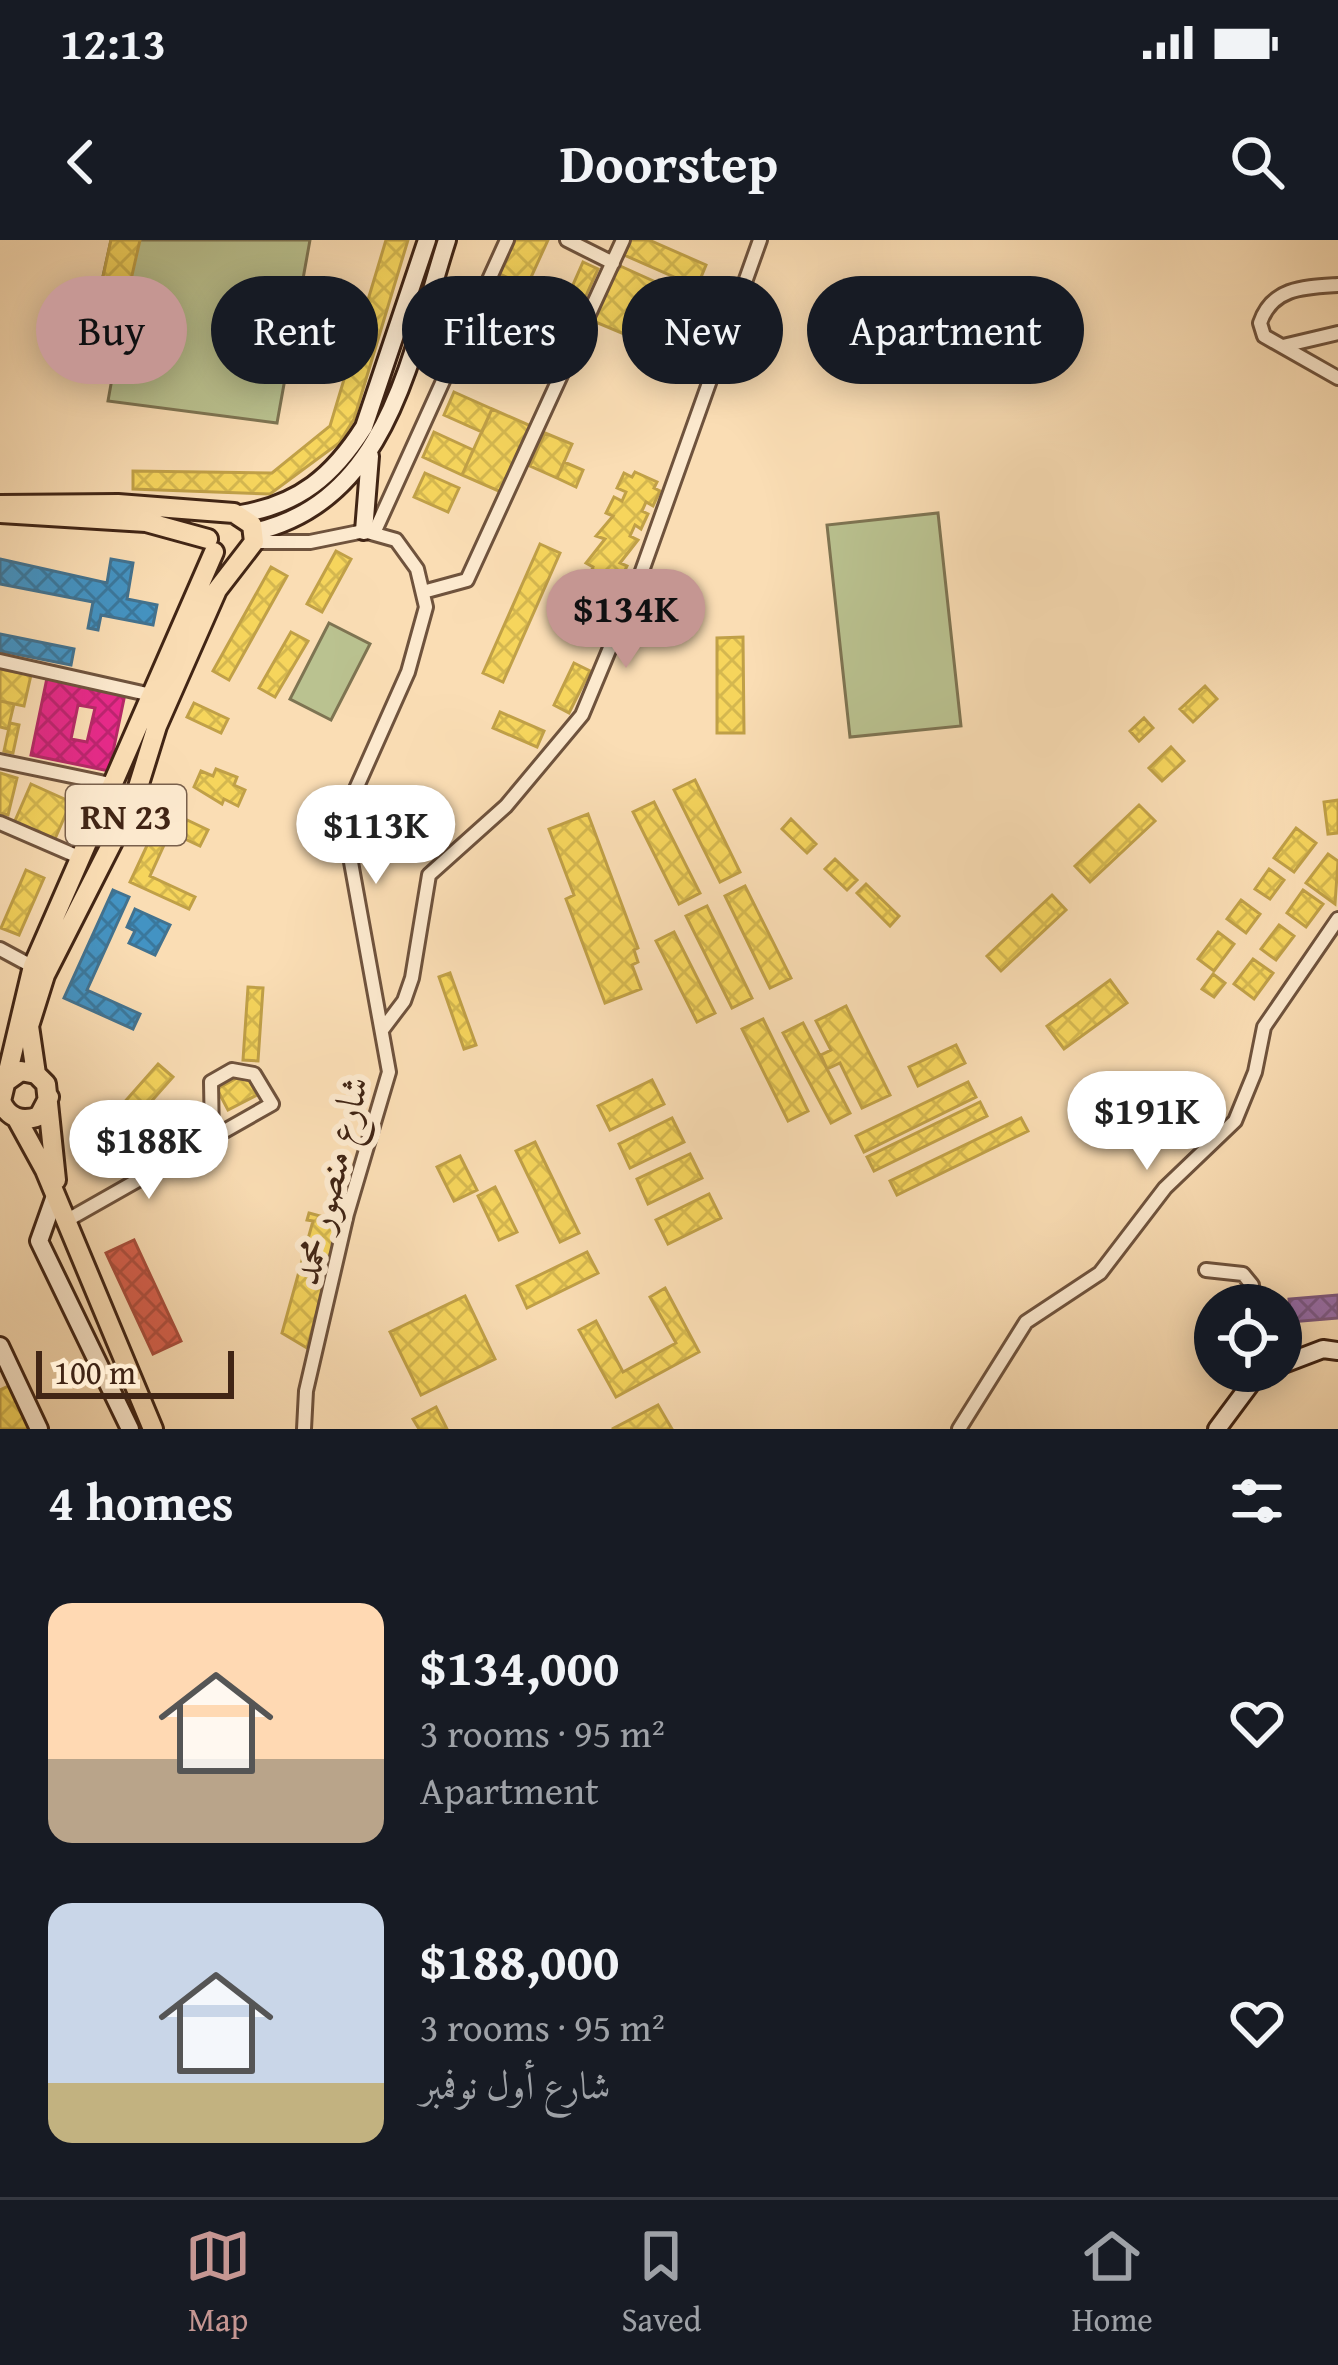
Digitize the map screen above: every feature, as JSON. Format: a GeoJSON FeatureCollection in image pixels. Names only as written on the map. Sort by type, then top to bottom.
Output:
{"type":"FeatureCollection","features":[{"type":"Feature","properties":{"kind":"main road"},"geometry":{"type":"LineString","coordinates":[[118,504],[234,513],[254,537],[239,558],[182,530],[146,522],[0,509],[118,504]]}},
{"type":"Feature","properties":{"kind":"main road"},"geometry":{"type":"LineString","coordinates":[[211,546],[214,520],[234,513]]}},
{"type":"Feature","properties":{"kind":"main road"},"geometry":{"type":"LineString","coordinates":[[182,530],[199,549],[206,574]]}},
{"type":"Feature","properties":{"kind":"main road","name":"RN 23"},"geometry":{"type":"LineString","coordinates":[[36,1074],[28,1026],[39,970],[134,800],[160,698],[206,574],[211,546]]}},
{"type":"Feature","properties":{"kind":"main road","name":"RN 23"},"geometry":{"type":"LineString","coordinates":[[1,1090],[81,858],[160,698],[239,558]]}},
{"type":"Feature","properties":{"kind":"main road"},"geometry":{"type":"LineString","coordinates":[[55,1196],[49,1097],[36,1074],[21,1071],[1,1090],[9,1116],[55,1196],[153,1429]]}},
{"type":"Feature","properties":{"kind":"main road"},"geometry":{"type":"LineString","coordinates":[[9,1116],[39,1116],[49,1097]]}},
{"type":"Feature","properties":{"kind":"street"},"geometry":{"type":"LineString","coordinates":[[234,513],[300,497],[348,452],[364,428],[427,240]]}},
{"type":"Feature","properties":{"kind":"street"},"geometry":{"type":"LineString","coordinates":[[369,532],[370,456],[447,240]]}},
{"type":"Feature","properties":{"kind":"street"},"geometry":{"type":"LineString","coordinates":[[369,532],[507,240]]}},
{"type":"Feature","properties":{"kind":"street"},"geometry":{"type":"LineString","coordinates":[[567,240],[613,263]]}},
{"type":"Feature","properties":{"kind":"street"},"geometry":{"type":"LineString","coordinates":[[254,537],[310,542],[369,532],[410,553],[423,592],[466,580],[623,240]]}},
{"type":"Feature","properties":{"kind":"street"},"geometry":{"type":"LineString","coordinates":[[382,1030],[404,1001],[412,977],[429,875],[506,806],[582,715],[658,527],[760,240]]}},
{"type":"Feature","properties":{"kind":"street"},"geometry":{"type":"LineString","coordinates":[[1338,285],[1298,287],[1265,309],[1260,323],[1264,336],[1338,378]]}},
{"type":"Feature","properties":{"kind":"street"},"geometry":{"type":"LineString","coordinates":[[1283,346],[1338,333]]}},
{"type":"Feature","properties":{"kind":"street"},"geometry":{"type":"LineString","coordinates":[[254,537],[316,508],[370,456]]}},
{"type":"Feature","properties":{"kind":"street","name":"شارع منصور محمد"},"geometry":{"type":"LineString","coordinates":[[304,1429],[306,1391],[347,1214],[388,1072],[343,818],[413,656],[424,624],[423,592]]}},
{"type":"Feature","properties":{"kind":"street"},"geometry":{"type":"LineString","coordinates":[[0,661],[160,698]]}},
{"type":"Feature","properties":{"kind":"street"},"geometry":{"type":"LineString","coordinates":[[0,760],[115,785]]}},
{"type":"Feature","properties":{"kind":"street"},"geometry":{"type":"LineString","coordinates":[[0,824],[81,858]]}},
{"type":"Feature","properties":{"kind":"street"},"geometry":{"type":"LineString","coordinates":[[959,1429],[1026,1322],[1100,1273],[1165,1188],[1235,1121],[1255,1072],[1264,1027],[1337,924]]}},
{"type":"Feature","properties":{"kind":"street"},"geometry":{"type":"LineString","coordinates":[[0,949],[39,970]]}},
{"type":"Feature","properties":{"kind":"street"},"geometry":{"type":"LineString","coordinates":[[63,1222],[212,1139],[272,1104],[254,1074],[232,1070],[212,1082],[212,1139]]}},
{"type":"Feature","properties":{"kind":"street"},"geometry":{"type":"LineString","coordinates":[[55,1196],[38,1241],[130,1429]]}},
{"type":"Feature","properties":{"kind":"street"},"geometry":{"type":"LineString","coordinates":[[1206,1270],[1243,1274],[1251,1284]]}},
{"type":"Feature","properties":{"kind":"street"},"geometry":{"type":"LineString","coordinates":[[0,1346],[39,1429]]}},
{"type":"Feature","properties":{"kind":"street"},"geometry":{"type":"LineString","coordinates":[[1302,1357],[1323,1349],[1338,1351]]}},
{"type":"Feature","properties":{"kind":"street"},"geometry":{"type":"LineString","coordinates":[[1217,1429],[1242,1392]]}},
{"type":"Feature","properties":{"kind":"green space"},"geometry":{"type":"Polygon","coordinates":[[[111,240],[310,240],[304,276],[211,276],[211,384],[284,384],[277,423],[108,401],[111,384],[187,384],[187,276],[103,276],[111,240]]]}},
{"type":"Feature","properties":{"kind":"green space"},"geometry":{"type":"Polygon","coordinates":[[[938,513],[961,726],[850,737],[827,525],[938,513]]]}},
{"type":"Feature","properties":{"kind":"green space"},"geometry":{"type":"Polygon","coordinates":[[[329,623],[370,644],[331,720],[290,699],[329,623]]]}},
{"type":"Feature","properties":{"kind":"building: Homes"},"geometry":{"type":"Polygon","coordinates":[[[111,240],[140,240],[132,276],[103,276],[111,240]]]}},
{"type":"Feature","properties":{"kind":"building: Homes"},"geometry":{"type":"Polygon","coordinates":[[[386,240],[408,240],[378,339],[378,276],[386,240]]]}},
{"type":"Feature","properties":{"kind":"building: Homes"},"geometry":{"type":"Polygon","coordinates":[[[515,240],[548,240],[532,276],[497,273],[515,240]]]}},
{"type":"Feature","properties":{"kind":"building: Homes"},"geometry":{"type":"Polygon","coordinates":[[[630,240],[649,240],[706,265],[702,276],[672,276],[624,255],[630,240]]]}},
{"type":"Feature","properties":{"kind":"building: Homes"},"geometry":{"type":"Polygon","coordinates":[[[583,262],[598,269],[595,276],[577,276],[583,262]]]}},
{"type":"Feature","properties":{"kind":"building: Homes"},"geometry":{"type":"Polygon","coordinates":[[[618,265],[642,276],[622,276],[622,333],[598,323],[598,310],[618,265]]]}},
{"type":"Feature","properties":{"kind":"building: Homes"},"geometry":{"type":"Polygon","coordinates":[[[343,384],[365,384],[354,419],[339,443],[270,494],[133,489],[133,471],[272,473],[330,426],[343,384]]]}},
{"type":"Feature","properties":{"kind":"building: Homes"},"geometry":{"type":"Polygon","coordinates":[[[454,392],[492,409],[482,432],[444,415],[454,392]]]}},
{"type":"Feature","properties":{"kind":"building: Homes"},"geometry":{"type":"Polygon","coordinates":[[[492,409],[531,426],[501,492],[462,475],[492,409]]]}},
{"type":"Feature","properties":{"kind":"building: Homes"},"geometry":{"type":"Polygon","coordinates":[[[434,432],[473,450],[462,475],[423,457],[434,432]]]}},
{"type":"Feature","properties":{"kind":"building: Homes"},"geometry":{"type":"Polygon","coordinates":[[[545,433],[572,444],[557,478],[530,466],[545,433]]]}},
{"type":"Feature","properties":{"kind":"building: Homes"},"geometry":{"type":"Polygon","coordinates":[[[564,462],[583,470],[576,487],[557,478],[564,462]]]}},
{"type":"Feature","properties":{"kind":"building: Homes"},"geometry":{"type":"Polygon","coordinates":[[[635,472],[657,482],[654,488],[660,491],[653,506],[646,502],[642,511],[648,514],[641,529],[635,525],[630,536],[638,540],[620,563],[627,566],[620,581],[613,577],[607,602],[599,598],[594,608],[603,613],[597,625],[591,622],[588,627],[564,608],[569,596],[579,601],[584,590],[576,586],[582,573],[589,576],[593,567],[586,563],[605,539],[596,536],[613,516],[606,513],[614,497],[622,501],[626,492],[617,488],[624,473],[632,477],[635,472]]]}},
{"type":"Feature","properties":{"kind":"building: Homes"},"geometry":{"type":"Polygon","coordinates":[[[425,473],[459,488],[448,512],[414,497],[425,473]]]}},
{"type":"Feature","properties":{"kind":"building: Homes"},"geometry":{"type":"Polygon","coordinates":[[[540,544],[560,553],[503,682],[483,673],[540,544]]]}},
{"type":"Feature","properties":{"kind":"building: Homes"},"geometry":{"type":"Polygon","coordinates":[[[336,551],[351,559],[322,612],[307,604],[336,551]]]}},
{"type":"Feature","properties":{"kind":"building: Homes"},"geometry":{"type":"Polygon","coordinates":[[[271,567],[287,576],[229,680],[213,671],[271,567]]]}},
{"type":"Feature","properties":{"kind":"building: Homes"},"geometry":{"type":"Polygon","coordinates":[[[291,632],[308,641],[275,697],[259,688],[291,632]]]}},
{"type":"Feature","properties":{"kind":"building: Homes"},"geometry":{"type":"Polygon","coordinates":[[[743,637],[744,733],[717,733],[717,638],[743,637]]]}},
{"type":"Feature","properties":{"kind":"building: Homes"},"geometry":{"type":"Polygon","coordinates":[[[574,663],[590,671],[569,713],[554,705],[574,663]]]}},
{"type":"Feature","properties":{"kind":"building: Homes"},"geometry":{"type":"Polygon","coordinates":[[[0,669],[31,675],[24,706],[0,701],[0,669]]]}},
{"type":"Feature","properties":{"kind":"building: Homes"},"geometry":{"type":"Polygon","coordinates":[[[1205,686],[1217,699],[1193,722],[1180,709],[1205,686]]]}},
{"type":"Feature","properties":{"kind":"building: Homes"},"geometry":{"type":"Polygon","coordinates":[[[0,701],[14,704],[8,729],[0,727],[0,701]]]}},
{"type":"Feature","properties":{"kind":"building: Homes"},"geometry":{"type":"Polygon","coordinates":[[[194,703],[228,719],[221,733],[187,717],[194,703]]]}},
{"type":"Feature","properties":{"kind":"building: Homes"},"geometry":{"type":"Polygon","coordinates":[[[500,712],[544,731],[537,747],[493,728],[500,712]]]}},
{"type":"Feature","properties":{"kind":"building: Homes"},"geometry":{"type":"Polygon","coordinates":[[[1144,718],[1153,728],[1139,741],[1130,731],[1144,718]]]}},
{"type":"Feature","properties":{"kind":"building: Homes"},"geometry":{"type":"Polygon","coordinates":[[[10,723],[19,725],[13,753],[4,751],[10,723]]]}},
{"type":"Feature","properties":{"kind":"building: Homes"},"geometry":{"type":"Polygon","coordinates":[[[1171,747],[1184,761],[1162,781],[1149,768],[1171,747]]]}},
{"type":"Feature","properties":{"kind":"building: Homes"},"geometry":{"type":"Polygon","coordinates":[[[216,769],[237,777],[234,785],[245,790],[238,806],[224,799],[222,804],[194,787],[201,771],[213,776],[216,769]]]}},
{"type":"Feature","properties":{"kind":"building: Homes"},"geometry":{"type":"Polygon","coordinates":[[[0,773],[17,778],[8,815],[0,813],[0,773]]]}},
{"type":"Feature","properties":{"kind":"building: Homes"},"geometry":{"type":"Polygon","coordinates":[[[695,780],[740,872],[720,882],[674,790],[695,780]]]}},
{"type":"Feature","properties":{"kind":"building: Homes"},"geometry":{"type":"Polygon","coordinates":[[[31,784],[71,802],[54,841],[14,823],[31,784]]]}},
{"type":"Feature","properties":{"kind":"building: Homes"},"geometry":{"type":"Polygon","coordinates":[[[1338,800],[1338,833],[1328,834],[1324,802],[1338,800]]]}},
{"type":"Feature","properties":{"kind":"building: Homes"},"geometry":{"type":"Polygon","coordinates":[[[654,802],[700,893],[679,904],[633,812],[654,802]]]}},
{"type":"Feature","properties":{"kind":"building: Homes"},"geometry":{"type":"Polygon","coordinates":[[[1139,805],[1155,821],[1090,882],[1075,866],[1139,805]]]}},
{"type":"Feature","properties":{"kind":"building: Homes"},"geometry":{"type":"Polygon","coordinates":[[[164,809],[208,830],[200,846],[170,832],[150,876],[195,897],[189,909],[130,882],[164,809]]]}},
{"type":"Feature","properties":{"kind":"building: Homes"},"geometry":{"type":"Polygon","coordinates":[[[588,814],[638,948],[634,950],[638,962],[632,965],[641,989],[605,1003],[566,899],[574,895],[549,829],[588,814]]]}},
{"type":"Feature","properties":{"kind":"building: Homes"},"geometry":{"type":"Polygon","coordinates":[[[791,819],[816,844],[807,853],[782,829],[791,819]]]}},
{"type":"Feature","properties":{"kind":"building: Homes"},"geometry":{"type":"Polygon","coordinates":[[[1296,828],[1316,843],[1294,872],[1274,858],[1296,828]]]}},
{"type":"Feature","properties":{"kind":"building: Homes"},"geometry":{"type":"Polygon","coordinates":[[[1328,854],[1338,861],[1335,904],[1306,883],[1328,854]]]}},
{"type":"Feature","properties":{"kind":"building: Homes"},"geometry":{"type":"Polygon","coordinates":[[[835,859],[857,880],[847,890],[825,869],[835,859]]]}},
{"type":"Feature","properties":{"kind":"building: Homes"},"geometry":{"type":"Polygon","coordinates":[[[1269,869],[1284,880],[1270,899],[1255,889],[1269,869]]]}},
{"type":"Feature","properties":{"kind":"building: Homes"},"geometry":{"type":"Polygon","coordinates":[[[26,870],[44,878],[19,935],[1,928],[26,870]]]}},
{"type":"Feature","properties":{"kind":"building: Homes"},"geometry":{"type":"Polygon","coordinates":[[[866,884],[899,916],[890,926],[857,893],[866,884]]]}},
{"type":"Feature","properties":{"kind":"building: Homes"},"geometry":{"type":"Polygon","coordinates":[[[745,886],[791,978],[770,988],[725,896],[745,886]]]}},
{"type":"Feature","properties":{"kind":"building: Homes"},"geometry":{"type":"Polygon","coordinates":[[[1303,890],[1323,904],[1306,927],[1287,913],[1303,890]]]}},
{"type":"Feature","properties":{"kind":"building: Homes"},"geometry":{"type":"Polygon","coordinates":[[[1052,895],[1066,910],[1001,971],[987,956],[1052,895]]]}},
{"type":"Feature","properties":{"kind":"building: Homes"},"geometry":{"type":"Polygon","coordinates":[[[1241,900],[1260,914],[1246,933],[1227,919],[1241,900]]]}},
{"type":"Feature","properties":{"kind":"building: Homes"},"geometry":{"type":"Polygon","coordinates":[[[707,906],[752,998],[732,1008],[686,916],[707,906]]]}},
{"type":"Feature","properties":{"kind":"building: Homes"},"geometry":{"type":"Polygon","coordinates":[[[1279,925],[1294,936],[1276,960],[1261,949],[1279,925]]]}},
{"type":"Feature","properties":{"kind":"building: Homes"},"geometry":{"type":"Polygon","coordinates":[[[674,932],[715,1013],[697,1022],[656,941],[674,932]]]}},
{"type":"Feature","properties":{"kind":"building: Homes"},"geometry":{"type":"Polygon","coordinates":[[[1218,932],[1234,944],[1214,971],[1198,959],[1218,932]]]}},
{"type":"Feature","properties":{"kind":"building: Homes"},"geometry":{"type":"Polygon","coordinates":[[[1253,959],[1273,973],[1254,999],[1234,984],[1253,959]]]}},
{"type":"Feature","properties":{"kind":"building: Homes"},"geometry":{"type":"Polygon","coordinates":[[[450,973],[476,1045],[464,1049],[439,977],[450,973]]]}},
{"type":"Feature","properties":{"kind":"building: Homes"},"geometry":{"type":"Polygon","coordinates":[[[1213,974],[1225,983],[1214,997],[1202,989],[1213,974]]]}},
{"type":"Feature","properties":{"kind":"building: Homes"},"geometry":{"type":"Polygon","coordinates":[[[1110,980],[1127,1003],[1064,1049],[1047,1026],[1110,980]]]}},
{"type":"Feature","properties":{"kind":"building: Homes"},"geometry":{"type":"Polygon","coordinates":[[[248,987],[263,988],[258,1061],[243,1060],[248,987]]]}},
{"type":"Feature","properties":{"kind":"building: Homes"},"geometry":{"type":"Polygon","coordinates":[[[846,1006],[890,1095],[862,1108],[840,1063],[827,1069],[821,1055],[831,1050],[816,1021],[846,1006]]]}},
{"type":"Feature","properties":{"kind":"building: Homes"},"geometry":{"type":"Polygon","coordinates":[[[763,1019],[808,1111],[788,1121],[742,1029],[763,1019]]]}},
{"type":"Feature","properties":{"kind":"building: Homes"},"geometry":{"type":"Polygon","coordinates":[[[803,1023],[850,1113],[831,1123],[783,1033],[803,1023]]]}},
{"type":"Feature","properties":{"kind":"building: Homes"},"geometry":{"type":"Polygon","coordinates":[[[956,1045],[965,1063],[918,1086],[909,1067],[956,1045]]]}},
{"type":"Feature","properties":{"kind":"building: Homes"},"geometry":{"type":"Polygon","coordinates":[[[158,1064],[173,1077],[91,1169],[77,1156],[158,1064]]]}},
{"type":"Feature","properties":{"kind":"building: Homes"},"geometry":{"type":"Polygon","coordinates":[[[246,1073],[257,1095],[228,1110],[217,1089],[246,1073]]]}},
{"type":"Feature","properties":{"kind":"building: Homes"},"geometry":{"type":"Polygon","coordinates":[[[652,1080],[664,1104],[610,1130],[598,1106],[652,1080]]]}},
{"type":"Feature","properties":{"kind":"building: Homes"},"geometry":{"type":"Polygon","coordinates":[[[968,1082],[976,1097],[864,1152],[856,1136],[968,1082]]]}},
{"type":"Feature","properties":{"kind":"building: Homes"},"geometry":{"type":"Polygon","coordinates":[[[980,1102],[987,1116],[874,1171],[867,1157],[980,1102]]]}},
{"type":"Feature","properties":{"kind":"building: Homes"},"geometry":{"type":"Polygon","coordinates":[[[672,1118],[684,1142],[630,1168],[619,1144],[672,1118]]]}},
{"type":"Feature","properties":{"kind":"building: Homes"},"geometry":{"type":"Polygon","coordinates":[[[1021,1118],[1028,1131],[897,1195],[890,1181],[1021,1118]]]}},
{"type":"Feature","properties":{"kind":"building: Homes"},"geometry":{"type":"Polygon","coordinates":[[[535,1142],[579,1233],[560,1242],[516,1151],[535,1142]]]}},
{"type":"Feature","properties":{"kind":"building: Homes"},"geometry":{"type":"Polygon","coordinates":[[[690,1154],[702,1178],[648,1204],[637,1179],[690,1154]]]}},
{"type":"Feature","properties":{"kind":"building: Homes"},"geometry":{"type":"Polygon","coordinates":[[[460,1156],[477,1190],[454,1201],[437,1167],[460,1156]]]}},
{"type":"Feature","properties":{"kind":"building: Homes"},"geometry":{"type":"Polygon","coordinates":[[[495,1187],[517,1232],[499,1240],[478,1196],[495,1187]]]}},
{"type":"Feature","properties":{"kind":"building: Homes"},"geometry":{"type":"Polygon","coordinates":[[[709,1194],[721,1218],[668,1244],[656,1220],[709,1194]]]}},
{"type":"Feature","properties":{"kind":"building: Homes"},"geometry":{"type":"Polygon","coordinates":[[[309,1213],[342,1222],[307,1348],[282,1333],[313,1221],[307,1220],[309,1213]]]}},
{"type":"Feature","properties":{"kind":"building: Homes"},"geometry":{"type":"Polygon","coordinates":[[[587,1252],[598,1273],[527,1308],[517,1286],[587,1252]]]}},
{"type":"Feature","properties":{"kind":"building: Homes"},"geometry":{"type":"Polygon","coordinates":[[[665,1288],[699,1352],[616,1397],[579,1330],[596,1321],[623,1372],[676,1343],[650,1297],[665,1288]]]}},
{"type":"Feature","properties":{"kind":"building: Homes"},"geometry":{"type":"Polygon","coordinates":[[[465,1296],[495,1359],[421,1395],[390,1332],[465,1296]]]}},
{"type":"Feature","properties":{"kind":"building: Homes"},"geometry":{"type":"Polygon","coordinates":[[[11,1385],[32,1429],[0,1429],[0,1390],[11,1385]]]}},
{"type":"Feature","properties":{"kind":"building: Homes"},"geometry":{"type":"Polygon","coordinates":[[[658,1405],[672,1429],[612,1429],[658,1405]]]}},
{"type":"Feature","properties":{"kind":"building: Homes"},"geometry":{"type":"Polygon","coordinates":[[[436,1407],[447,1429],[419,1429],[413,1419],[436,1407]]]}},
{"type":"Feature","properties":{"kind":"building: Shops"},"geometry":{"type":"Polygon","coordinates":[[[134,1240],[181,1341],[153,1354],[106,1253],[134,1240]]]}},
{"type":"Feature","properties":{"kind":"building: Offices"},"geometry":{"type":"Polygon","coordinates":[[[1338,1295],[1338,1318],[1302,1321],[1302,1298],[1338,1295]]]}},
{"type":"Feature","properties":{"kind":"building: Schools"},"geometry":{"type":"Polygon","coordinates":[[[0,559],[107,583],[111,559],[133,563],[127,599],[157,605],[153,625],[101,615],[98,630],[88,628],[93,602],[0,584],[0,559]]]}},
{"type":"Feature","properties":{"kind":"building: Schools"},"geometry":{"type":"Polygon","coordinates":[[[0,634],[74,649],[71,665],[0,651],[0,634]]]}},
{"type":"Feature","properties":{"kind":"building: Schools"},"geometry":{"type":"Polygon","coordinates":[[[113,890],[129,897],[87,990],[140,1014],[133,1029],[64,998],[113,890]]]}},
{"type":"Feature","properties":{"kind":"building: Schools"},"geometry":{"type":"Polygon","coordinates":[[[135,909],[170,925],[155,955],[129,943],[135,931],[127,927],[135,909]]]}},
{"type":"Feature","properties":{"kind":"building: Health"},"geometry":{"type":"Polygon","coordinates":[[[47,678],[125,694],[109,771],[31,755],[47,678]],[[78,705],[71,739],[87,742],[95,708],[78,705]]]}}]}
